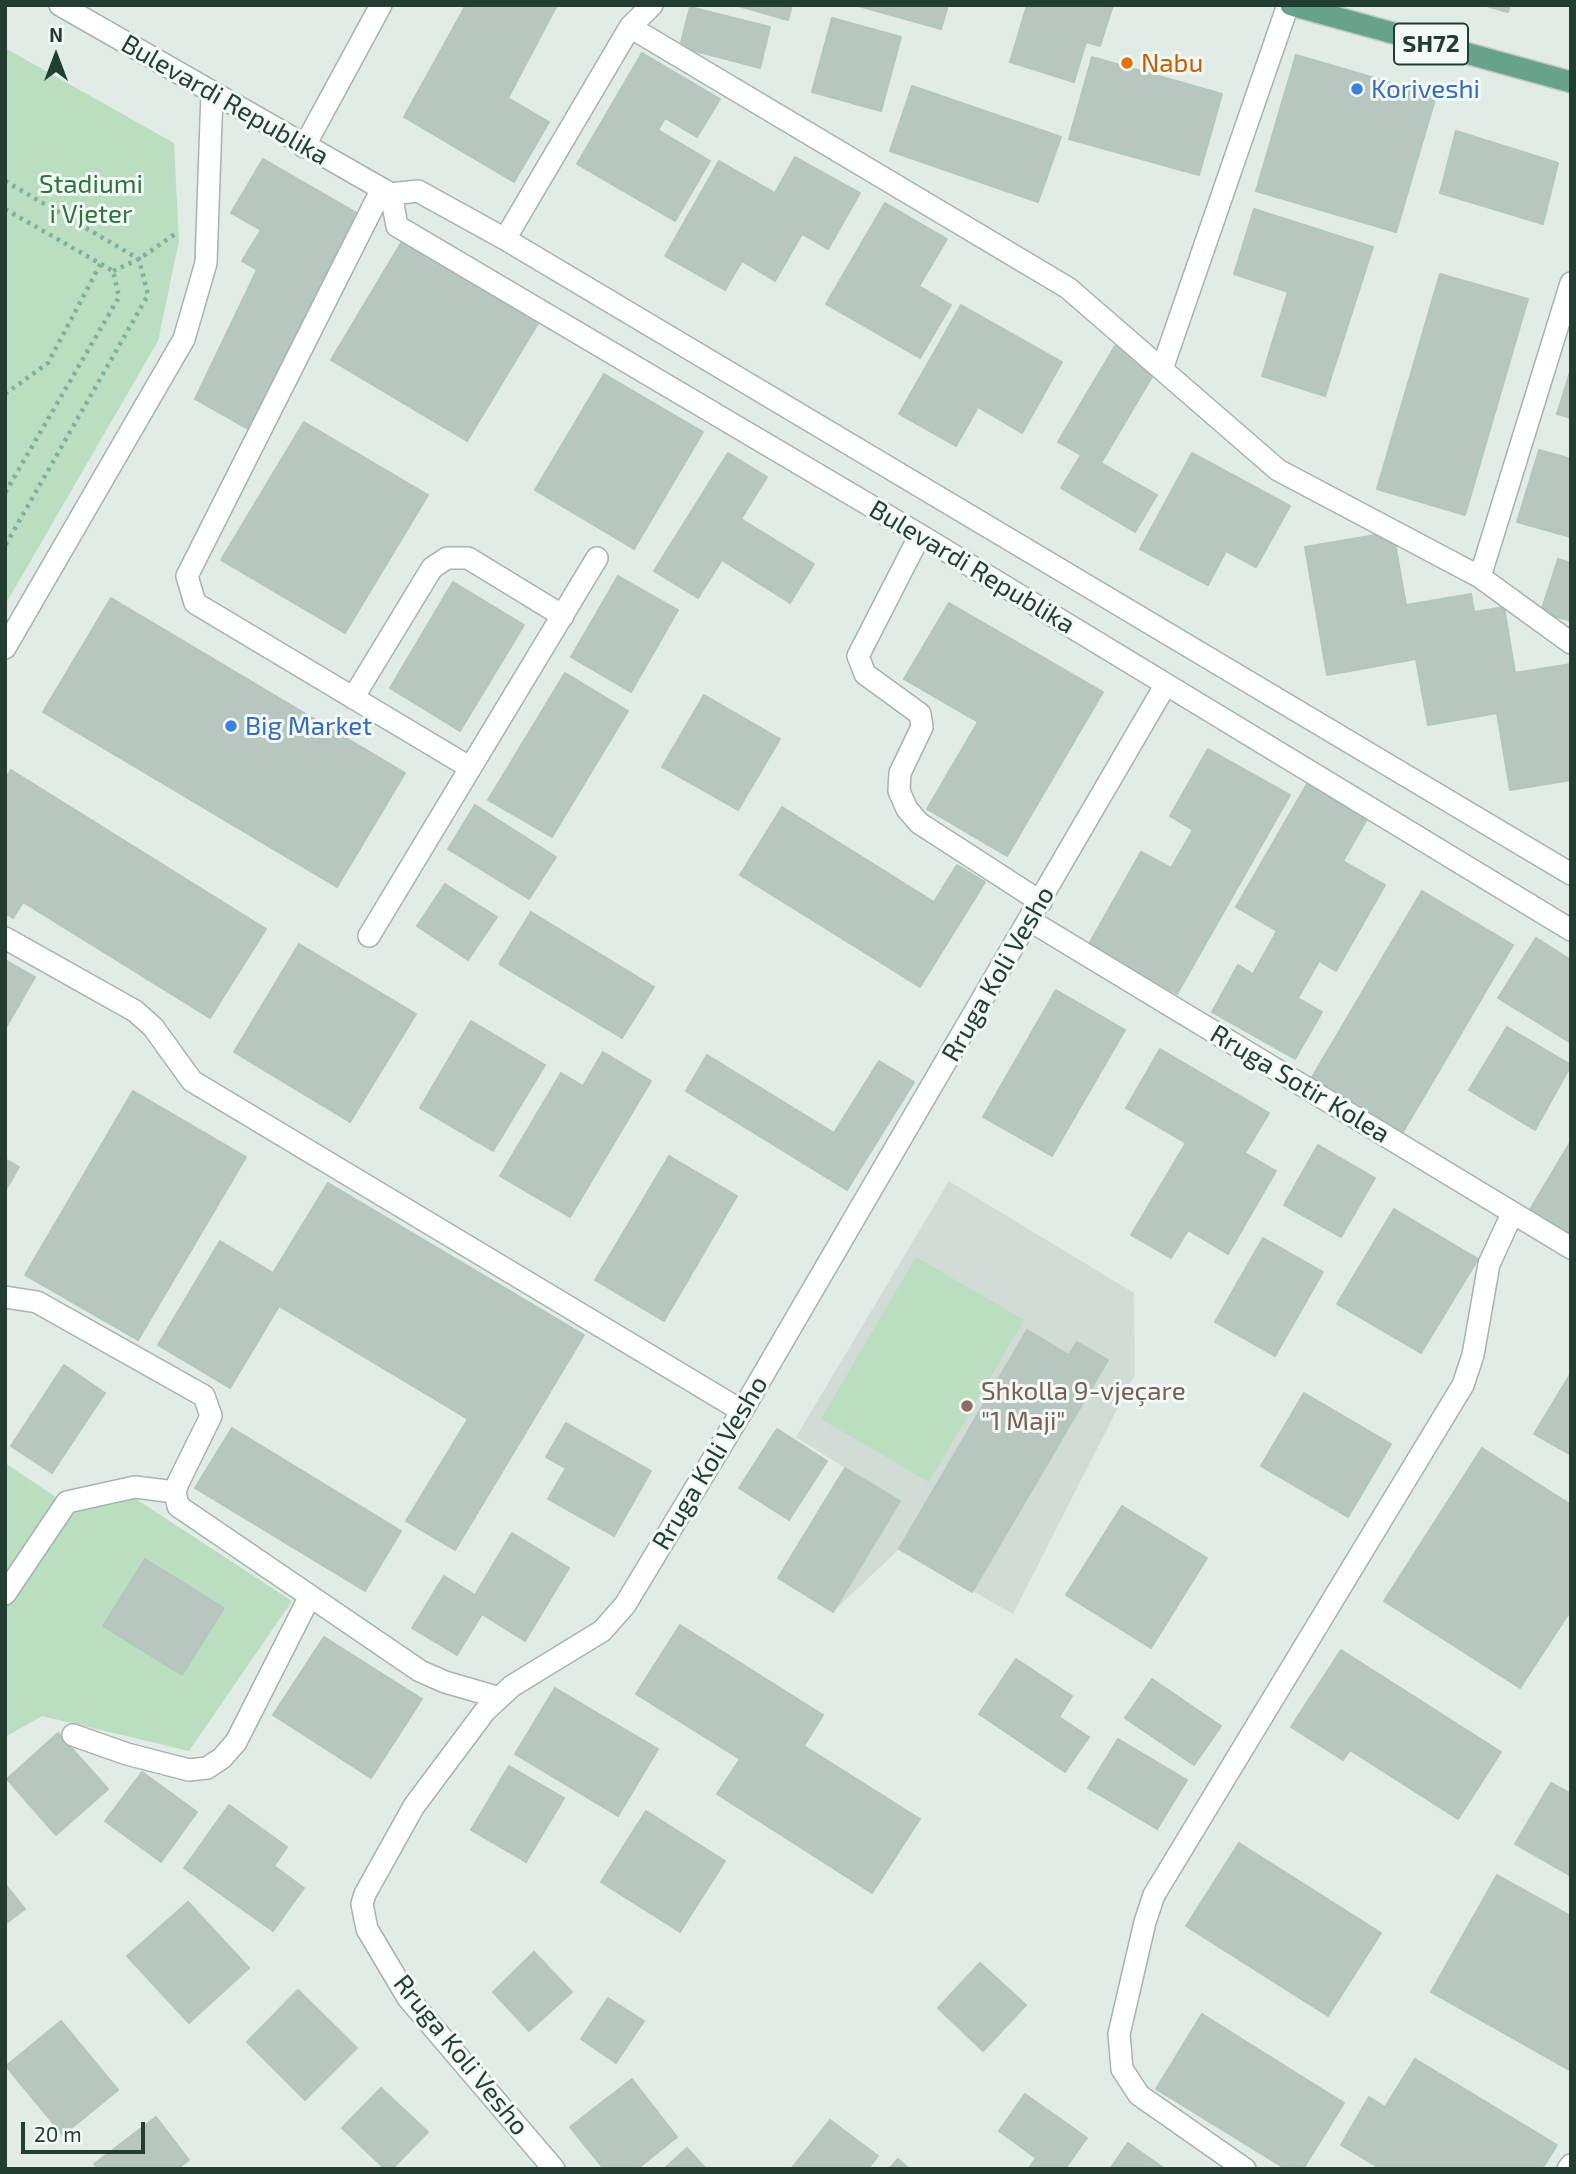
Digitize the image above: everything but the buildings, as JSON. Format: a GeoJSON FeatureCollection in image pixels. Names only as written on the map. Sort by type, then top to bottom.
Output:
{"type":"FeatureCollection","features":[{"type":"Feature","properties":{"kind":"main road","name":"SH72"},"geometry":{"type":"LineString","coordinates":[[1290,5],[1571,82]]}},
{"type":"Feature","properties":{"kind":"street","name":"Bulevardi Republika"},"geometry":{"type":"LineString","coordinates":[[60,5],[304,147],[386,191],[418,191],[505,239],[1571,874]]}},
{"type":"Feature","properties":{"kind":"street"},"geometry":{"type":"LineString","coordinates":[[304,147],[381,5]]}},
{"type":"Feature","properties":{"kind":"street"},"geometry":{"type":"LineString","coordinates":[[505,239],[630,27],[652,5]]}},
{"type":"Feature","properties":{"kind":"street"},"geometry":{"type":"LineString","coordinates":[[1161,369],[1290,5]]}},
{"type":"Feature","properties":{"kind":"street"},"geometry":{"type":"LineString","coordinates":[[630,27],[1068,288],[1278,470],[1480,577],[1571,643]]}},
{"type":"Feature","properties":{"kind":"street"},"geometry":{"type":"LineString","coordinates":[[5,648],[184,339],[206,263],[212,93]]}},
{"type":"Feature","properties":{"kind":"street","name":"Bulevardi Republika"},"geometry":{"type":"LineString","coordinates":[[386,191],[397,226],[920,535],[1571,930]]}},
{"type":"Feature","properties":{"kind":"street"},"geometry":{"type":"LineString","coordinates":[[386,191],[187,576],[195,603],[469,766]]}},
{"type":"Feature","properties":{"kind":"street"},"geometry":{"type":"LineString","coordinates":[[1480,577],[1571,283]]}},
{"type":"Feature","properties":{"kind":"street","name":"Rruga Sotir Kolea"},"geometry":{"type":"LineString","coordinates":[[920,535],[858,656],[866,674],[920,714],[922,727],[900,774],[899,792],[906,810],[919,823],[1035,911],[1512,1214],[1571,1248]]}},
{"type":"Feature","properties":{"kind":"street"},"geometry":{"type":"LineString","coordinates":[[353,698],[432,568],[447,558],[468,558],[563,616]]}},
{"type":"Feature","properties":{"kind":"street"},"geometry":{"type":"LineString","coordinates":[[369,936],[469,766],[597,558]]}},
{"type":"Feature","properties":{"kind":"street","name":"Rruga Koli Vesho"},"geometry":{"type":"LineString","coordinates":[[554,2169],[408,1998],[367,1929],[362,1904],[371,1879],[414,1806],[497,1698],[602,1631],[625,1605],[742,1411],[1166,684]]}},
{"type":"Feature","properties":{"kind":"street"},"geometry":{"type":"LineString","coordinates":[[5,938],[135,1011],[153,1027],[192,1081],[206,1090],[742,1411]]}},
{"type":"Feature","properties":{"kind":"street"},"geometry":{"type":"LineString","coordinates":[[1245,2169],[1139,2095],[1122,2069],[1119,2034],[1145,1922],[1154,1895],[1463,1385],[1473,1355],[1489,1264],[1512,1214]]}},
{"type":"Feature","properties":{"kind":"street"},"geometry":{"type":"LineString","coordinates":[[5,1297],[37,1302],[204,1396],[211,1416],[208,1429],[175,1492],[177,1506],[420,1671],[497,1698]]}},
{"type":"Feature","properties":{"kind":"street"},"geometry":{"type":"LineString","coordinates":[[5,1594],[67,1502],[135,1487],[175,1492]]}},
{"type":"Feature","properties":{"kind":"street"},"geometry":{"type":"LineString","coordinates":[[73,1735],[127,1754],[189,1770],[206,1768],[222,1758],[236,1742],[310,1596]]}},
{"type":"Feature","properties":{"kind":"path"},"geometry":{"type":"LineString","coordinates":[[5,181],[139,258],[148,295],[5,547]]}},
{"type":"Feature","properties":{"kind":"path"},"geometry":{"type":"LineString","coordinates":[[5,209],[113,271],[118,297],[5,493]]}},
{"type":"Feature","properties":{"kind":"path"},"geometry":{"type":"LineString","coordinates":[[113,271],[209,214]]}},
{"type":"Feature","properties":{"kind":"path"},"geometry":{"type":"LineString","coordinates":[[5,394],[48,363],[101,263]]}},
{"type":"Feature","properties":{"kind":"shaded area","name":"Shkolla 9-vjeçare \"1 Maji\""},"geometry":{"type":"Polygon","coordinates":[[[949,1181],[1134,1293],[1135,1374],[1013,1614],[899,1549],[833,1612],[778,1578],[845,1468],[796,1437],[949,1181]]]}},
{"type":"Feature","properties":{"kind":"green space","name":"Stadiumi i Vjeter"},"geometry":{"type":"Polygon","coordinates":[[[5,48],[174,143],[179,241],[158,341],[5,605],[5,48]]]}},
{"type":"Feature","properties":{"kind":"green space"},"geometry":{"type":"Polygon","coordinates":[[[916,1257],[1024,1320],[929,1482],[821,1419],[916,1257]]]}},
{"type":"Feature","properties":{"kind":"green space"},"geometry":{"type":"Polygon","coordinates":[[[5,1463],[56,1497],[113,1484],[292,1601],[189,1751],[42,1716],[5,1737],[5,1463]]]}},
{"type":"Feature","properties":{"kind":"place","name":"Nabu"},"geometry":{"type":"Point","coordinates":[1127,63]}},
{"type":"Feature","properties":{"kind":"place","name":"Koriveshi"},"geometry":{"type":"Point","coordinates":[1357,89]}},
{"type":"Feature","properties":{"kind":"place","name":"Big Market"},"geometry":{"type":"Point","coordinates":[231,726]}},
{"type":"Feature","properties":{"kind":"place","name":"Shkolla 9-vjeçare \"1 Maji\""},"geometry":{"type":"Point","coordinates":[967,1406]}}]}
